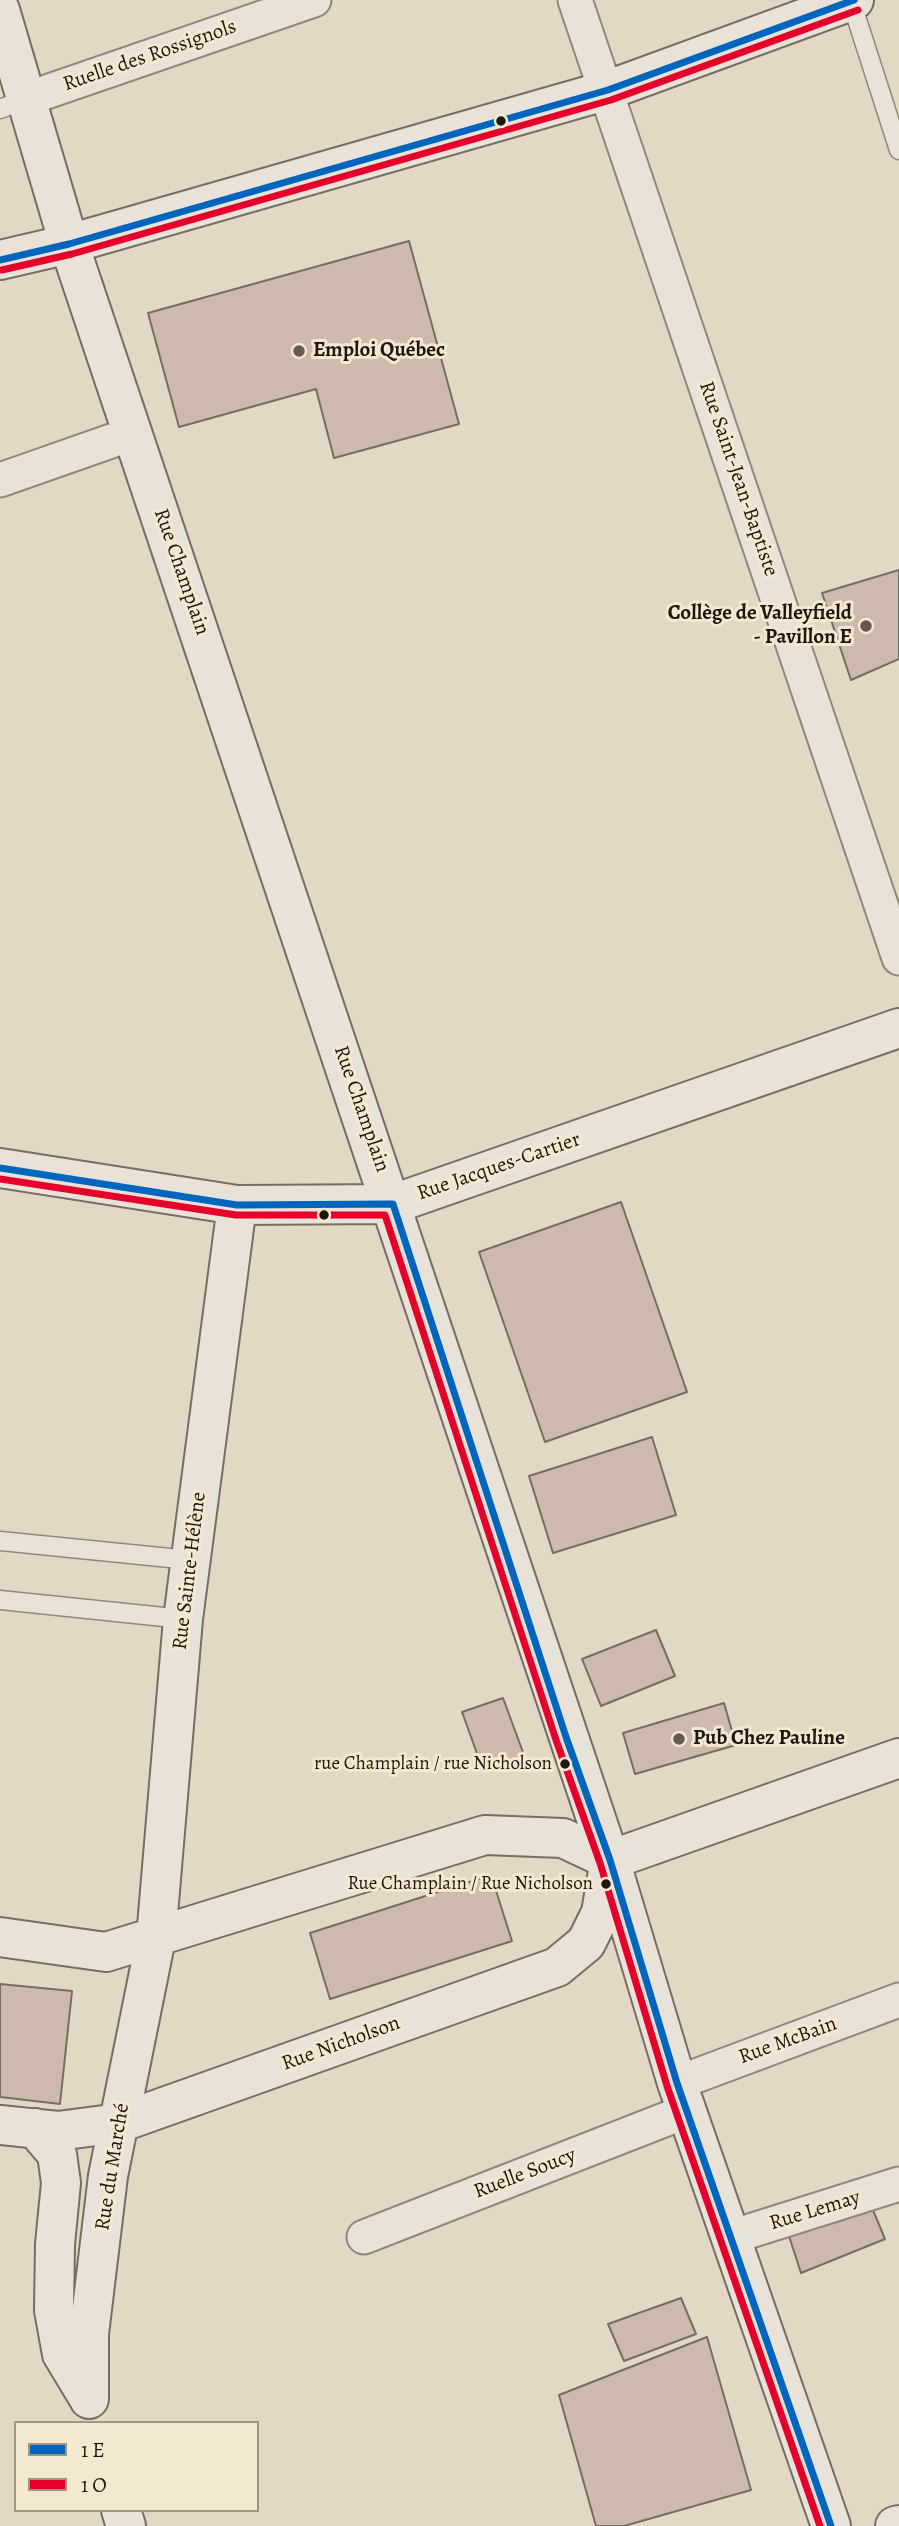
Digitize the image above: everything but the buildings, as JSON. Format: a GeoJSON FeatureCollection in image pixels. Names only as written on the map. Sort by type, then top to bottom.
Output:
{"type":"FeatureCollection","features":[{"type":"Feature","properties":{"kind":"street","name":"Ruelle des Rossignols"},"geometry":{"type":"LineString","coordinates":[[13,104],[314,0]]}},
{"type":"Feature","properties":{"kind":"street","name":"Rue Saint-Jean-Baptiste"},"geometry":{"type":"LineString","coordinates":[[575,0],[608,90],[899,958]]}},
{"type":"Feature","properties":{"kind":"street"},"geometry":{"type":"LineString","coordinates":[[0,260],[69,244],[608,90],[852,1]]}},
{"type":"Feature","properties":{"kind":"street","name":"Rue Champlain"},"geometry":{"type":"LineString","coordinates":[[0,10],[13,104],[69,244],[134,433],[393,1204],[566,1737],[610,1860],[682,2097],[831,2526]]}},
{"type":"Feature","properties":{"kind":"street"},"geometry":{"type":"LineString","coordinates":[[0,480],[134,433]]}},
{"type":"Feature","properties":{"kind":"street","name":"Rue Jacques-Cartier"},"geometry":{"type":"LineString","coordinates":[[0,1168],[237,1205],[393,1204],[899,1028]]}},
{"type":"Feature","properties":{"kind":"street","name":"Rue Sainte-Hélène"},"geometry":{"type":"LineString","coordinates":[[156,1938],[183,1619],[237,1205]]}},
{"type":"Feature","properties":{"kind":"street"},"geometry":{"type":"LineString","coordinates":[[0,1937],[106,1952],[485,1835],[563,1838],[610,1860],[899,1758]]}},
{"type":"Feature","properties":{"kind":"street","name":"Rue Nicholson"},"geometry":{"type":"LineString","coordinates":[[18,2127],[58,2131],[119,2123],[557,1967],[586,1943],[601,1913],[610,1860]]}},
{"type":"Feature","properties":{"kind":"street","name":"Rue du Marché"},"geometry":{"type":"LineString","coordinates":[[93,2411],[89,2334],[108,2176],[156,1938]]}},
{"type":"Feature","properties":{"kind":"street","name":"Rue McBain"},"geometry":{"type":"LineString","coordinates":[[682,2097],[899,2000]]}},
{"type":"Feature","properties":{"kind":"street","name":"Ruelle Soucy"},"geometry":{"type":"LineString","coordinates":[[364,2238],[682,2097]]}},
{"type":"Feature","properties":{"kind":"street","name":"Rue du Marché"},"geometry":{"type":"LineString","coordinates":[[18,2127],[57,2154],[61,2182],[55,2244],[54,2310],[62,2354],[93,2411]]}},
{"type":"Feature","properties":{"kind":"street","name":"Rue Lemay"},"geometry":{"type":"LineString","coordinates":[[731,2237],[899,2184]]}},
{"type":"Feature","properties":{"kind":"lane"},"geometry":{"type":"LineString","coordinates":[[852,1],[899,150]]}},
{"type":"Feature","properties":{"kind":"lane"},"geometry":{"type":"LineString","coordinates":[[0,1541],[190,1560]]}},
{"type":"Feature","properties":{"kind":"lane"},"geometry":{"type":"LineString","coordinates":[[0,1600],[183,1619]]}},
{"type":"Feature","properties":{"kind":"transit line"},"geometry":{"type":"LineString","coordinates":[[0,260],[69,244],[608,90],[854,0]]}},
{"type":"Feature","properties":{"kind":"transit line"},"geometry":{"type":"LineString","coordinates":[[2,270],[72,254],[611,100],[858,10]]}},
{"type":"Feature","properties":{"kind":"transit line"},"geometry":{"type":"LineString","coordinates":[[0,1168],[237,1205],[393,1204],[566,1737],[610,1860],[677,2083],[831,2526]]}},
{"type":"Feature","properties":{"kind":"transit line"},"geometry":{"type":"LineString","coordinates":[[0,1179],[236,1215],[385,1215],[556,1740],[600,1863],[667,2086],[820,2526]]}},
{"type":"Feature","properties":{"kind":"place","name":"Emploi Québec"},"geometry":{"type":"Point","coordinates":[299,351]}},
{"type":"Feature","properties":{"kind":"place","name":"Collège de Valleyfield - Pavillon E"},"geometry":{"type":"Point","coordinates":[866,626]}},
{"type":"Feature","properties":{"kind":"place","name":"Pub Chez Pauline"},"geometry":{"type":"Point","coordinates":[679,1739]}},
{"type":"Feature","properties":{"kind":"place","name":"rue Champlain / rue Nicholson"},"geometry":{"type":"Point","coordinates":[565,1764]}},
{"type":"Feature","properties":{"kind":"place","name":"Rue Champlain / Rue Nicholson"},"geometry":{"type":"Point","coordinates":[606,1884]}}]}
